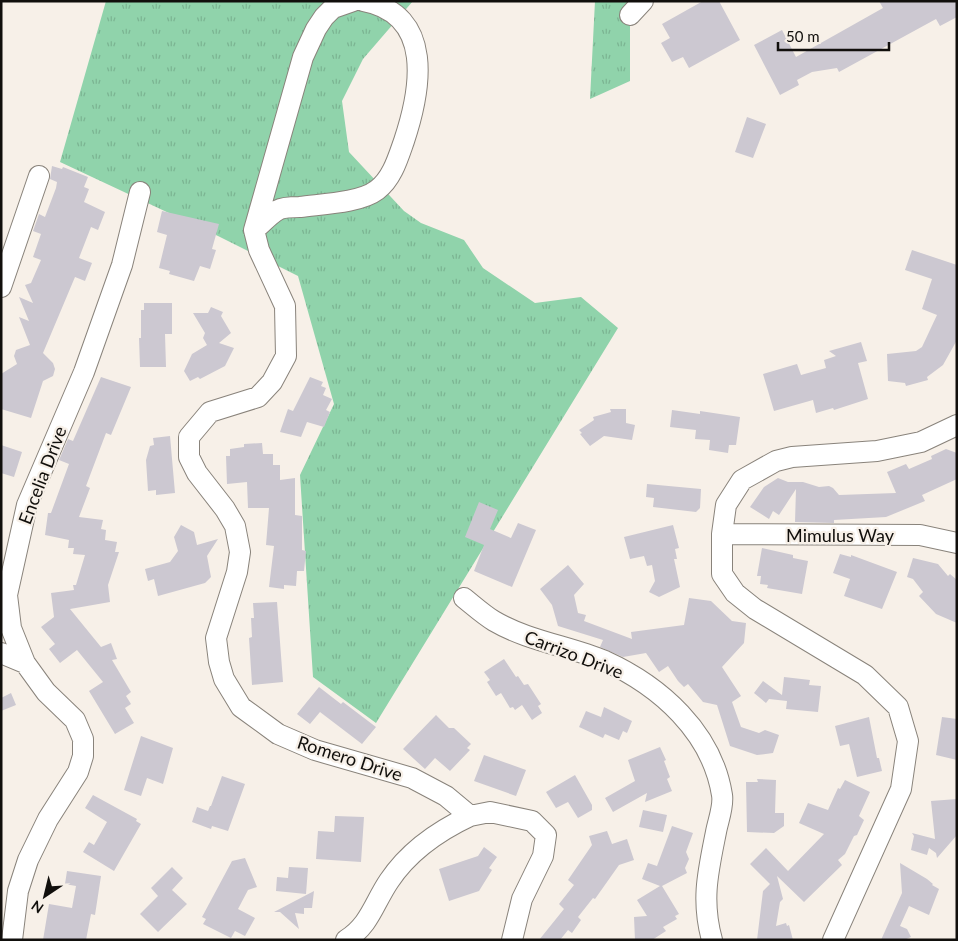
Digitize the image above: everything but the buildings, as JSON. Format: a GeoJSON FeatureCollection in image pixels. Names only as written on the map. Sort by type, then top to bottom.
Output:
{"type":"FeatureCollection","features":[{"type":"Feature","properties":{"kind":"street"},"geometry":{"type":"LineString","coordinates":[[254,230],[306,50],[316,29],[333,8],[353,1]]}},
{"type":"Feature","properties":{"kind":"street"},"geometry":{"type":"LineString","coordinates":[[254,230],[278,209],[363,198],[377,190],[396,165],[419,86],[417,58],[411,34],[404,23],[394,13],[376,4],[363,1]]}},
{"type":"Feature","properties":{"kind":"street"},"geometry":{"type":"LineString","coordinates":[[1,287],[39,176]]}},
{"type":"Feature","properties":{"kind":"street","name":"Encelia Drive"},"geometry":{"type":"LineString","coordinates":[[12,940],[18,891],[28,860],[48,819],[78,772],[83,756],[84,739],[75,720],[46,692],[25,663],[11,628],[7,595],[28,504],[84,372],[122,265],[140,192]]}},
{"type":"Feature","properties":{"kind":"street","name":"Romero Drive"},"geometry":{"type":"LineString","coordinates":[[254,230],[259,250],[285,306],[286,356],[272,382],[258,397],[210,412],[189,437],[188,457],[196,473],[225,509],[235,526],[240,552],[237,572],[216,638],[219,662],[224,679],[241,707],[278,734],[315,750],[412,778],[446,796],[470,816]]}},
{"type":"Feature","properties":{"kind":"street"},"geometry":{"type":"LineString","coordinates":[[833,940],[901,789],[908,741],[898,708],[865,675],[755,609],[735,593],[722,574],[722,534],[726,505],[742,480],[776,461],[792,457],[877,451],[921,442],[957,425]]}},
{"type":"Feature","properties":{"kind":"street","name":"Mimulus Way"},"geometry":{"type":"LineString","coordinates":[[722,534],[920,535],[957,543]]}},
{"type":"Feature","properties":{"kind":"street","name":"Carrizo Drive"},"geometry":{"type":"LineString","coordinates":[[464,598],[493,621],[515,631],[604,661],[651,686],[686,718],[706,750],[719,780],[723,798],[705,889],[705,916],[712,940]]}},
{"type":"Feature","properties":{"kind":"street"},"geometry":{"type":"LineString","coordinates":[[1,653],[25,663]]}},
{"type":"Feature","properties":{"kind":"street"},"geometry":{"type":"LineString","coordinates":[[346,940],[368,920],[389,881],[416,849],[446,828],[470,816],[490,812],[532,821],[546,835],[543,856],[522,899],[512,940]]}},
{"type":"Feature","properties":{"kind":"green space"},"geometry":{"type":"Polygon","coordinates":[[[106,1],[413,1],[363,59],[342,101],[349,152],[404,211],[421,223],[464,240],[483,268],[535,303],[581,297],[618,328],[376,723],[313,677],[300,475],[334,404],[298,276],[218,236],[60,162],[106,1]]]}},
{"type":"Feature","properties":{"kind":"green space"},"geometry":{"type":"Polygon","coordinates":[[[595,1],[640,1],[630,15],[630,81],[590,99],[595,1]]]}}]}
